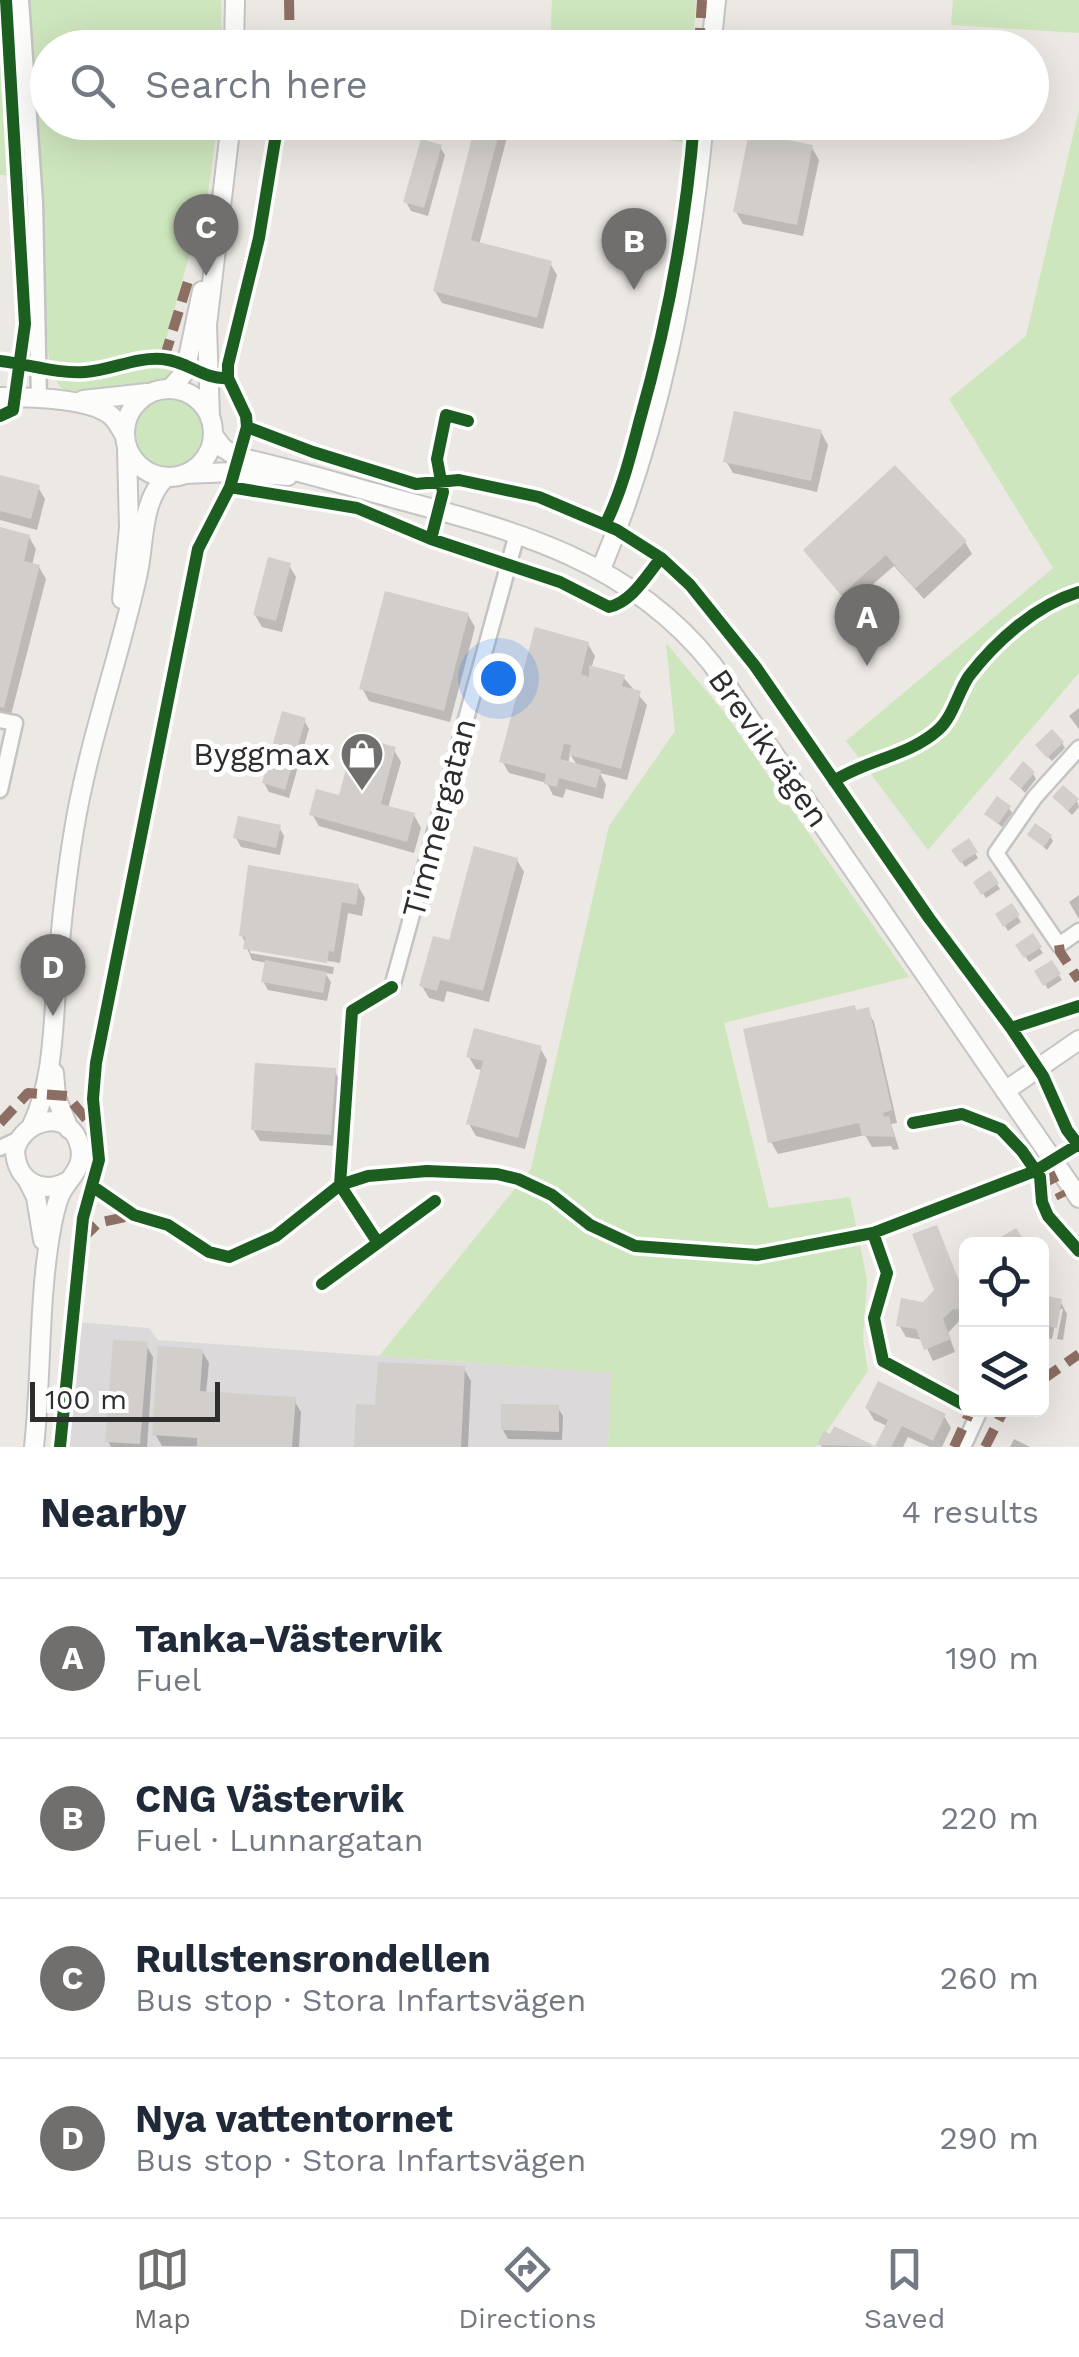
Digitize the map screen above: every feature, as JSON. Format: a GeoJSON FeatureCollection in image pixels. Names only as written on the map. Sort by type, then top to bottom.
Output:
{"type":"FeatureCollection","features":[{"type":"Feature","properties":{"kind":"main road"},"geometry":{"type":"LineString","coordinates":[[234,30],[235,0]]}},
{"type":"Feature","properties":{"kind":"main road"},"geometry":{"type":"LineString","coordinates":[[713,30],[716,0]]}},
{"type":"Feature","properties":{"kind":"main road"},"geometry":{"type":"LineString","coordinates":[[46,1266],[41,1221],[15,1156],[44,1096],[75,826],[138,578],[149,503],[154,489],[204,459],[212,427],[207,325],[229,140]]}},
{"type":"Feature","properties":{"kind":"main road"},"geometry":{"type":"LineString","coordinates":[[601,569],[635,484],[660,389],[683,282],[702,140]]}},
{"type":"Feature","properties":{"kind":"main road"},"geometry":{"type":"LineString","coordinates":[[115,657],[129,528],[126,440],[132,409],[179,380],[187,364],[216,237]]}},
{"type":"Feature","properties":{"kind":"main road"},"geometry":{"type":"LineString","coordinates":[[63,401],[161,390],[195,397],[212,427]]}},
{"type":"Feature","properties":{"kind":"main road"},"geometry":{"type":"LineString","coordinates":[[0,397],[63,401],[101,409],[116,419],[141,467],[175,476]]}},
{"type":"Feature","properties":{"kind":"main road","name":"Brevikvägen"},"geometry":{"type":"LineString","coordinates":[[212,427],[229,454],[517,534],[601,569],[649,600],[674,622],[712,664],[1079,1198]]}},
{"type":"Feature","properties":{"kind":"main road","name":"Brevikvägen"},"geometry":{"type":"LineString","coordinates":[[175,476],[232,472],[318,478]]}},
{"type":"Feature","properties":{"kind":"main road"},"geometry":{"type":"LineString","coordinates":[[34,1447],[46,1266],[58,1198],[77,1171],[81,1152],[56,1097],[52,1036]]}},
{"type":"Feature","properties":{"kind":"main road"},"geometry":{"type":"LineString","coordinates":[[1006,1090],[1079,1040]]}},
{"type":"Feature","properties":{"kind":"main road"},"geometry":{"type":"LineString","coordinates":[[26,1132],[52,1122],[70,1129]]}},
{"type":"Feature","properties":{"kind":"main road"},"geometry":{"type":"LineString","coordinates":[[24,1177],[52,1188],[68,1181]]}},
{"type":"Feature","properties":{"kind":"street"},"geometry":{"type":"LineString","coordinates":[[21,0],[35,220],[39,399]]}},
{"type":"Feature","properties":{"kind":"street","name":"Timmergatan"},"geometry":{"type":"LineString","coordinates":[[392,986],[517,534]]}},
{"type":"Feature","properties":{"kind":"street"},"geometry":{"type":"LineString","coordinates":[[0,720],[15,724],[0,790]]}},
{"type":"Feature","properties":{"kind":"street"},"geometry":{"type":"LineString","coordinates":[[1079,748],[1035,797],[996,852],[1059,944],[1079,931]]}},
{"type":"Feature","properties":{"kind":"street"},"geometry":{"type":"LineString","coordinates":[[0,1148],[26,1132]]}},
{"type":"Feature","properties":{"kind":"street"},"geometry":{"type":"LineString","coordinates":[[0,1160],[24,1177]]}},
{"type":"Feature","properties":{"kind":"street"},"geometry":{"type":"LineString","coordinates":[[964,1447],[977,1417]]}},
{"type":"Feature","properties":{"kind":"shaded area"},"geometry":{"type":"Polygon","coordinates":[[[77,1322],[149,1328],[158,1340],[612,1373],[608,1447],[64,1447],[77,1322]]]}},
{"type":"Feature","properties":{"kind":"green space"},"geometry":{"type":"Polygon","coordinates":[[[3,0],[14,176],[0,175],[3,0]]]}},
{"type":"Feature","properties":{"kind":"green space"},"geometry":{"type":"Polygon","coordinates":[[[28,0],[221,0],[222,30],[30,30],[30,35],[28,0]]]}},
{"type":"Feature","properties":{"kind":"green space"},"geometry":{"type":"Polygon","coordinates":[[[552,0],[696,0],[694,30],[551,30],[552,0]]]}},
{"type":"Feature","properties":{"kind":"green space"},"geometry":{"type":"Polygon","coordinates":[[[953,0],[1079,0],[1079,33],[951,25],[953,0]]]}},
{"type":"Feature","properties":{"kind":"green space"},"geometry":{"type":"Polygon","coordinates":[[[1079,110],[1079,673],[928,850],[846,741],[1053,568],[949,399],[1026,336],[1079,110]]]}},
{"type":"Feature","properties":{"kind":"green space"},"geometry":{"type":"Polygon","coordinates":[[[36,140],[216,140],[204,221],[195,234],[164,347],[157,354],[97,368],[49,365],[36,140]]]}},
{"type":"Feature","properties":{"kind":"green space"},"geometry":{"type":"Polygon","coordinates":[[[154,362],[179,367],[159,383],[116,390],[62,389],[51,373],[86,376],[154,362]]]}},
{"type":"Feature","properties":{"kind":"green space"},"geometry":{"type":"Polygon","coordinates":[[[169,399],[193,409],[203,433],[193,457],[169,467],[145,457],[135,433],[145,409],[169,399]]]}},
{"type":"Feature","properties":{"kind":"green space"},"geometry":{"type":"Polygon","coordinates":[[[666,643],[724,712],[909,977],[724,1023],[769,1208],[850,1197],[867,1279],[863,1339],[868,1371],[816,1447],[608,1447],[611,1373],[379,1356],[531,1169],[609,826],[675,731],[666,643]]]}},
{"type":"Feature","properties":{"kind":"building"},"geometry":{"type":"Polygon","coordinates":[[[421,140],[442,145],[424,208],[403,202],[421,140]]]}},
{"type":"Feature","properties":{"kind":"building"},"geometry":{"type":"Polygon","coordinates":[[[471,140],[497,140],[471,240],[552,261],[537,318],[433,291],[471,140]]]}},
{"type":"Feature","properties":{"kind":"building"},"geometry":{"type":"Polygon","coordinates":[[[747,140],[788,140],[813,145],[797,225],[733,212],[747,140]]]}},
{"type":"Feature","properties":{"kind":"building"},"geometry":{"type":"Polygon","coordinates":[[[734,411],[822,430],[811,481],[723,462],[734,411]]]}},
{"type":"Feature","properties":{"kind":"building"},"geometry":{"type":"Polygon","coordinates":[[[895,465],[967,541],[915,589],[886,555],[841,595],[803,550],[895,465]]]}},
{"type":"Feature","properties":{"kind":"building"},"geometry":{"type":"Polygon","coordinates":[[[0,475],[40,485],[31,519],[0,511],[0,475]]]}},
{"type":"Feature","properties":{"kind":"building"},"geometry":{"type":"Polygon","coordinates":[[[0,527],[30,535],[24,561],[40,565],[4,708],[0,707],[0,527]]]}},
{"type":"Feature","properties":{"kind":"building"},"geometry":{"type":"Polygon","coordinates":[[[268,557],[291,563],[276,621],[253,615],[268,557]]]}},
{"type":"Feature","properties":{"kind":"building"},"geometry":{"type":"Polygon","coordinates":[[[385,591],[469,613],[444,711],[359,689],[385,591]]]}},
{"type":"Feature","properties":{"kind":"building"},"geometry":{"type":"Polygon","coordinates":[[[535,627],[589,642],[581,674],[589,677],[589,665],[625,675],[622,686],[641,691],[621,769],[569,755],[571,745],[564,744],[560,759],[601,770],[596,788],[559,778],[557,787],[544,784],[546,774],[499,762],[535,627]]]}},
{"type":"Feature","properties":{"kind":"building"},"geometry":{"type":"Polygon","coordinates":[[[282,711],[306,718],[285,790],[262,783],[282,711]]]}},
{"type":"Feature","properties":{"kind":"building"},"geometry":{"type":"Polygon","coordinates":[[[1052,729],[1064,742],[1047,758],[1035,745],[1052,729]]]}},
{"type":"Feature","properties":{"kind":"building","name":"Byggmax"},"geometry":{"type":"Polygon","coordinates":[[[355,736],[396,747],[381,804],[415,813],[407,842],[309,815],[316,789],[339,795],[355,736]]]}},
{"type":"Feature","properties":{"kind":"building"},"geometry":{"type":"Polygon","coordinates":[[[1023,761],[1035,772],[1021,789],[1009,779],[1023,761]]]}},
{"type":"Feature","properties":{"kind":"building"},"geometry":{"type":"Polygon","coordinates":[[[1063,785],[1079,799],[1068,811],[1052,797],[1063,785]]]}},
{"type":"Feature","properties":{"kind":"building"},"geometry":{"type":"Polygon","coordinates":[[[997,796],[1011,806],[998,824],[984,814],[997,796]]]}},
{"type":"Feature","properties":{"kind":"building"},"geometry":{"type":"Polygon","coordinates":[[[238,816],[281,825],[276,848],[233,838],[238,816]]]}},
{"type":"Feature","properties":{"kind":"building"},"geometry":{"type":"Polygon","coordinates":[[[1035,823],[1052,835],[1044,847],[1027,835],[1035,823]]]}},
{"type":"Feature","properties":{"kind":"building"},"geometry":{"type":"Polygon","coordinates":[[[969,838],[978,852],[960,863],[951,850],[969,838]]]}},
{"type":"Feature","properties":{"kind":"building"},"geometry":{"type":"Polygon","coordinates":[[[474,846],[518,858],[483,991],[440,980],[437,991],[419,986],[433,936],[449,940],[474,846]]]}},
{"type":"Feature","properties":{"kind":"building"},"geometry":{"type":"Polygon","coordinates":[[[248,865],[359,884],[356,905],[342,902],[334,952],[329,951],[327,963],[243,949],[245,937],[239,936],[248,865]]]}},
{"type":"Feature","properties":{"kind":"building"},"geometry":{"type":"Polygon","coordinates":[[[990,870],[999,883],[981,895],[973,882],[990,870]]]}},
{"type":"Feature","properties":{"kind":"building"},"geometry":{"type":"Polygon","coordinates":[[[1012,903],[1020,915],[1003,927],[995,914],[1012,903]]]}},
{"type":"Feature","properties":{"kind":"building"},"geometry":{"type":"Polygon","coordinates":[[[1033,933],[1042,947],[1024,958],[1015,945],[1033,933]]]}},
{"type":"Feature","properties":{"kind":"building"},"geometry":{"type":"Polygon","coordinates":[[[265,960],[327,972],[323,993],[261,982],[265,960]]]}},
{"type":"Feature","properties":{"kind":"building"},"geometry":{"type":"Polygon","coordinates":[[[1052,960],[1061,974],[1043,986],[1034,971],[1052,960]]]}},
{"type":"Feature","properties":{"kind":"building"},"geometry":{"type":"Polygon","coordinates":[[[855,1005],[856,1010],[869,1007],[892,1110],[883,1113],[884,1117],[889,1116],[894,1137],[862,1136],[859,1123],[768,1143],[743,1029],[855,1005]]]}},
{"type":"Feature","properties":{"kind":"building"},"geometry":{"type":"Polygon","coordinates":[[[474,1028],[542,1046],[518,1138],[466,1124],[483,1061],[466,1057],[474,1028]]]}},
{"type":"Feature","properties":{"kind":"building"},"geometry":{"type":"Polygon","coordinates":[[[255,1063],[336,1068],[331,1135],[251,1130],[255,1063]]]}},
{"type":"Feature","properties":{"kind":"building"},"geometry":{"type":"Polygon","coordinates":[[[937,1225],[959,1281],[959,1309],[953,1309],[943,1319],[951,1339],[924,1350],[916,1329],[896,1326],[901,1298],[923,1302],[934,1290],[912,1234],[937,1225]]]}},
{"type":"Feature","properties":{"kind":"building"},"geometry":{"type":"Polygon","coordinates":[[[1016,1228],[1022,1237],[1001,1237],[1016,1228]]]}},
{"type":"Feature","properties":{"kind":"building"},"geometry":{"type":"Polygon","coordinates":[[[1049,1296],[1062,1299],[1057,1328],[1049,1326],[1049,1296]]]}},
{"type":"Feature","properties":{"kind":"building"},"geometry":{"type":"Polygon","coordinates":[[[113,1340],[148,1342],[140,1444],[105,1442],[113,1340]]]}},
{"type":"Feature","properties":{"kind":"building"},"geometry":{"type":"Polygon","coordinates":[[[158,1346],[203,1349],[200,1391],[296,1397],[292,1447],[197,1447],[197,1438],[152,1435],[158,1346]]]}},
{"type":"Feature","properties":{"kind":"building"},"geometry":{"type":"Polygon","coordinates":[[[378,1362],[465,1366],[461,1447],[354,1447],[356,1404],[375,1405],[378,1362]]]}},
{"type":"Feature","properties":{"kind":"building"},"geometry":{"type":"Polygon","coordinates":[[[878,1381],[946,1414],[933,1441],[902,1426],[891,1447],[817,1445],[824,1431],[830,1434],[834,1426],[875,1446],[888,1420],[865,1408],[878,1381]]]}},
{"type":"Feature","properties":{"kind":"building"},"geometry":{"type":"Polygon","coordinates":[[[501,1404],[559,1405],[559,1432],[501,1430],[501,1404]]]}},
{"type":"Feature","properties":{"kind":"marked path"},"geometry":{"type":"LineString","coordinates":[[289,0],[290,30]]}},
{"type":"Feature","properties":{"kind":"marked path"},"geometry":{"type":"LineString","coordinates":[[700,30],[702,0]]}},
{"type":"Feature","properties":{"kind":"marked path"},"geometry":{"type":"LineString","coordinates":[[164,359],[190,275]]}},
{"type":"Feature","properties":{"kind":"marked path"},"geometry":{"type":"LineString","coordinates":[[1059,945],[1079,980]]}},
{"type":"Feature","properties":{"kind":"marked path"},"geometry":{"type":"LineString","coordinates":[[0,1123],[28,1093],[67,1096],[92,1126]]}},
{"type":"Feature","properties":{"kind":"marked path"},"geometry":{"type":"LineString","coordinates":[[1046,1165],[1062,1198]]}},
{"type":"Feature","properties":{"kind":"marked path"},"geometry":{"type":"LineString","coordinates":[[82,1239],[98,1223],[134,1215]]}},
{"type":"Feature","properties":{"kind":"marked path"},"geometry":{"type":"LineString","coordinates":[[1049,1375],[1079,1354]]}},
{"type":"Feature","properties":{"kind":"marked path"},"geometry":{"type":"LineString","coordinates":[[954,1447],[968,1417]]}},
{"type":"Feature","properties":{"kind":"marked path"},"geometry":{"type":"LineString","coordinates":[[985,1447],[1000,1417]]}},
{"type":"Feature","properties":{"kind":"cycle path"},"geometry":{"type":"LineString","coordinates":[[0,416],[13,410],[25,324],[6,0]]}},
{"type":"Feature","properties":{"kind":"cycle path"},"geometry":{"type":"LineString","coordinates":[[60,1447],[83,1218],[99,1160],[93,1099],[96,1063],[198,549],[230,487],[247,427],[246,416],[228,378],[228,365],[259,238],[275,140]]}},
{"type":"Feature","properties":{"kind":"cycle path"},"geometry":{"type":"LineString","coordinates":[[605,525],[629,462],[667,312],[692,140]]}},
{"type":"Feature","properties":{"kind":"cycle path"},"geometry":{"type":"LineString","coordinates":[[0,361],[74,372],[162,359],[228,378]]}},
{"type":"Feature","properties":{"kind":"cycle path"},"geometry":{"type":"LineString","coordinates":[[431,539],[443,492],[437,459],[446,415],[468,421]]}},
{"type":"Feature","properties":{"kind":"cycle path"},"geometry":{"type":"LineString","coordinates":[[247,427],[416,484],[459,480],[539,497],[617,530],[661,558],[690,585],[755,666],[929,918],[1011,1028],[1079,1006]]}},
{"type":"Feature","properties":{"kind":"cycle path"},"geometry":{"type":"LineString","coordinates":[[230,487],[357,508],[431,539],[560,582],[609,607],[632,594],[661,558]]}},
{"type":"Feature","properties":{"kind":"cycle path"},"geometry":{"type":"LineString","coordinates":[[834,781],[927,739],[948,718],[969,676],[992,650],[1032,615],[1079,592]]}},
{"type":"Feature","properties":{"kind":"cycle path"},"geometry":{"type":"LineString","coordinates":[[378,1243],[340,1185],[352,1011],[392,987]]}},
{"type":"Feature","properties":{"kind":"cycle path"},"geometry":{"type":"LineString","coordinates":[[1011,1028],[1043,1076],[1067,1130],[1079,1146]]}},
{"type":"Feature","properties":{"kind":"cycle path"},"geometry":{"type":"LineString","coordinates":[[913,1123],[962,1114],[1001,1129],[1040,1177],[1042,1202],[1048,1216],[1079,1251]]}},
{"type":"Feature","properties":{"kind":"cycle path"},"geometry":{"type":"LineString","coordinates":[[92,1186],[134,1215],[168,1225],[209,1252],[229,1257],[276,1236],[340,1185],[368,1176],[427,1171],[497,1174],[518,1179],[552,1195],[590,1225],[635,1246],[757,1255],[873,1233],[1035,1171],[1079,1144]]}},
{"type":"Feature","properties":{"kind":"cycle path"},"geometry":{"type":"LineString","coordinates":[[322,1284],[435,1201]]}},
{"type":"Feature","properties":{"kind":"cycle path"},"geometry":{"type":"LineString","coordinates":[[873,1233],[887,1273],[874,1318],[883,1361],[959,1402]]}},
{"type":"Feature","properties":{"kind":"place","name":"Rullstensrondellen"},"geometry":{"type":"Point","coordinates":[206,276]}},
{"type":"Feature","properties":{"kind":"place","name":"CNG Västervik"},"geometry":{"type":"Point","coordinates":[634,290]}},
{"type":"Feature","properties":{"kind":"place","name":"Tanka-Västervik"},"geometry":{"type":"Point","coordinates":[867,666]}},
{"type":"Feature","properties":{"kind":"place","name":"Byggmax"},"geometry":{"type":"Point","coordinates":[362,792]}},
{"type":"Feature","properties":{"kind":"place","name":"Nya vattentornet"},"geometry":{"type":"Point","coordinates":[53,1016]}}]}
